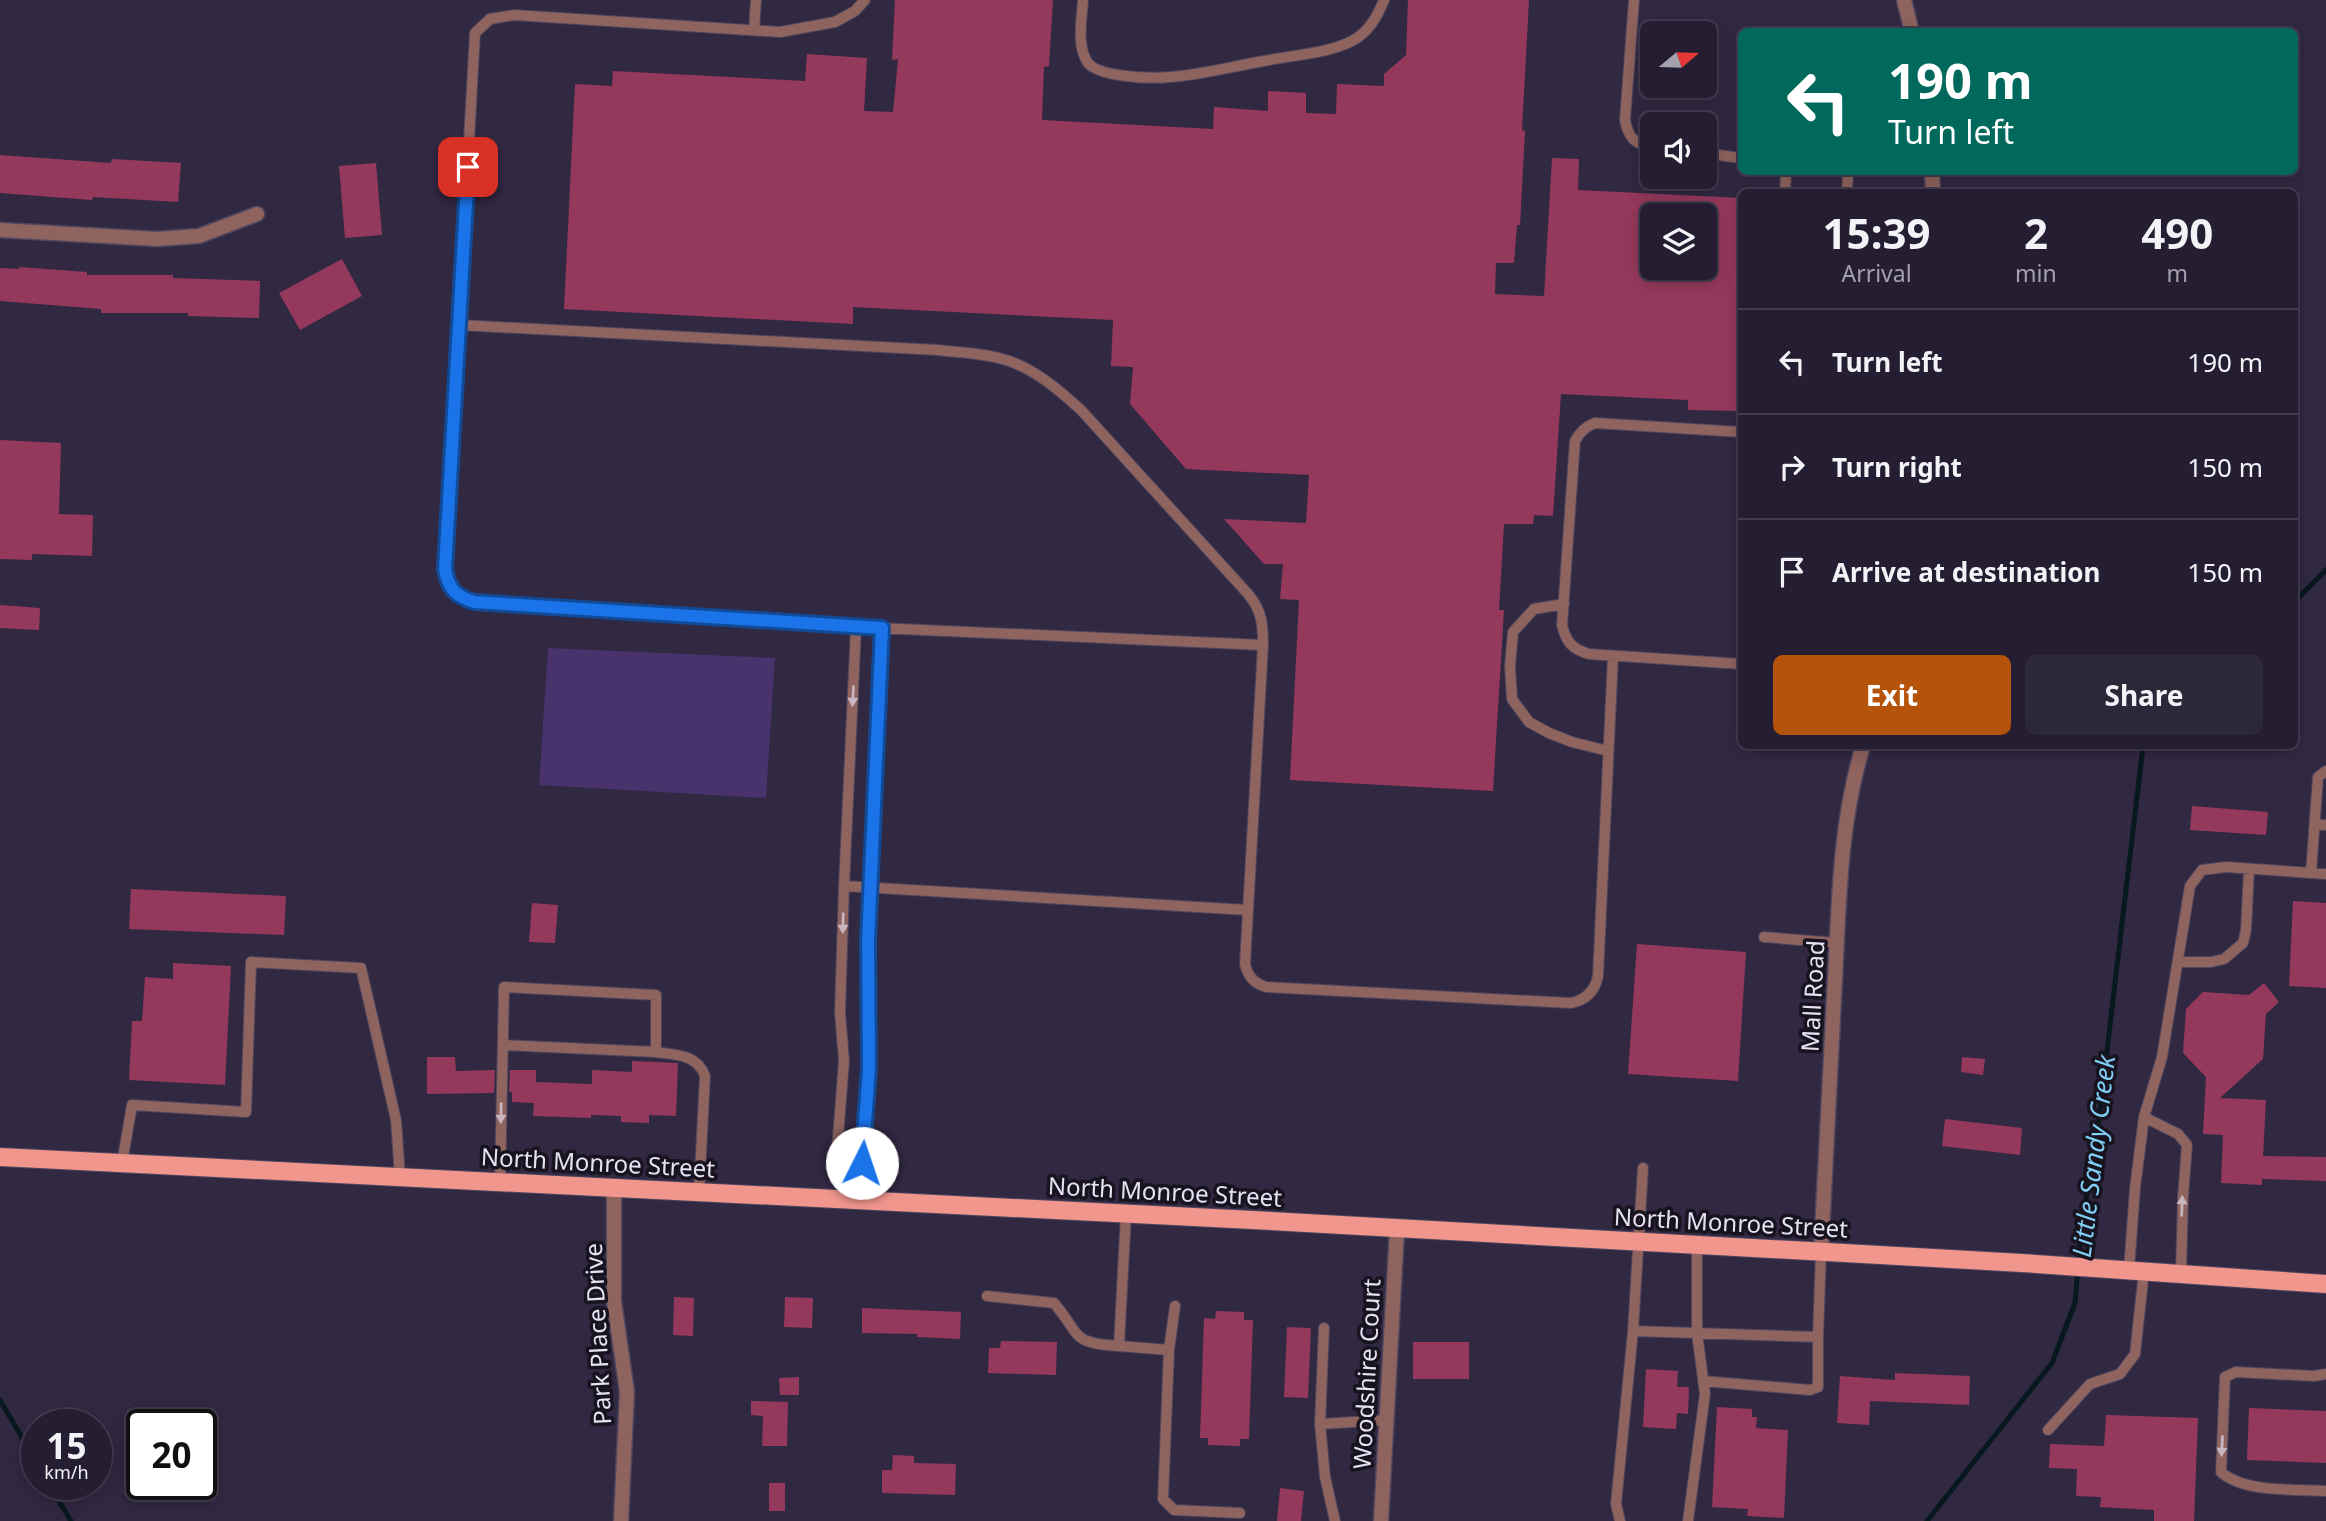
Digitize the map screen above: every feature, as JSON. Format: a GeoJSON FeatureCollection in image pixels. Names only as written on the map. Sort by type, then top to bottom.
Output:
{"type":"FeatureCollection","features":[{"type":"Feature","properties":{"kind":"main road","name":"North Monroe Street"},"geometry":{"type":"LineString","coordinates":[[0,1157],[1697,1245],[2022,1263],[2326,1284]]}},
{"type":"Feature","properties":{"kind":"street"},"geometry":{"type":"LineString","coordinates":[[1904,0],[1911,28]]}},
{"type":"Feature","properties":{"kind":"street"},"geometry":{"type":"LineString","coordinates":[[0,230],[157,239],[199,236],[257,214]]}},
{"type":"Feature","properties":{"kind":"street","name":"Mall Road"},"geometry":{"type":"LineString","coordinates":[[1821,1252],[1846,822],[1862,749]]}},
{"type":"Feature","properties":{"kind":"street","name":"Park Place Drive"},"geometry":{"type":"LineString","coordinates":[[614,1187],[614,1301],[627,1392],[621,1521]]}},
{"type":"Feature","properties":{"kind":"street","name":"Woodshire Court"},"geometry":{"type":"LineString","coordinates":[[1381,1521],[1397,1229]]}},
{"type":"Feature","properties":{"kind":"lane"},"geometry":{"type":"LineString","coordinates":[[754,30],[756,0]]}},
{"type":"Feature","properties":{"kind":"lane"},"geometry":{"type":"LineString","coordinates":[[864,0],[855,12],[835,22],[796,30],[754,30],[514,15],[490,19],[475,33],[445,569],[447,582],[461,598],[474,602],[856,627],[1263,645]]}},
{"type":"Feature","properties":{"kind":"lane"},"geometry":{"type":"LineString","coordinates":[[1083,0],[1081,48],[1088,63],[1095,70],[1104,73],[1155,78],[1185,75],[1338,46],[1363,34],[1374,22],[1384,0]]}},
{"type":"Feature","properties":{"kind":"lane"},"geometry":{"type":"LineString","coordinates":[[1634,0],[1625,120],[1632,140],[1640,143]]}},
{"type":"Feature","properties":{"kind":"lane"},"geometry":{"type":"LineString","coordinates":[[1717,155],[1738,158]]}},
{"type":"Feature","properties":{"kind":"lane"},"geometry":{"type":"LineString","coordinates":[[459,325],[938,350],[990,356],[1010,361],[1043,379],[1081,410],[1249,595],[1261,612],[1264,622],[1263,645],[1245,964],[1250,978],[1256,984],[1266,987],[1571,1003],[1579,1001],[1591,992],[1598,976],[1614,656]]}},
{"type":"Feature","properties":{"kind":"lane"},"geometry":{"type":"LineString","coordinates":[[1738,432],[1595,423],[1586,426],[1575,441],[1562,625],[1564,637],[1570,645],[1589,654],[1738,664]]}},
{"type":"Feature","properties":{"kind":"lane"},"geometry":{"type":"LineString","coordinates":[[1564,604],[1534,609],[1513,632],[1510,666],[1512,699],[1529,722],[1549,733],[1608,751]]}},
{"type":"Feature","properties":{"kind":"lane"},"geometry":{"type":"LineString","coordinates":[[850,1200],[836,1163],[844,1061],[840,1012],[856,627]]}},
{"type":"Feature","properties":{"kind":"lane"},"geometry":{"type":"LineString","coordinates":[[850,1200],[862,1163],[869,1069],[868,941],[882,628]]}},
{"type":"Feature","properties":{"kind":"lane"},"geometry":{"type":"LineString","coordinates":[[2311,873],[2318,777],[2326,771]]}},
{"type":"Feature","properties":{"kind":"lane"},"geometry":{"type":"LineString","coordinates":[[2315,824],[2326,825]]}},
{"type":"Feature","properties":{"kind":"lane"},"geometry":{"type":"LineString","coordinates":[[2048,1430],[2090,1384],[2120,1374],[2135,1354],[2135,1188],[2144,1117],[2162,1057],[2190,886],[2202,870],[2226,867],[2326,874]]}},
{"type":"Feature","properties":{"kind":"lane"},"geometry":{"type":"LineString","coordinates":[[2179,962],[2211,962],[2224,959],[2243,943],[2249,869]]}},
{"type":"Feature","properties":{"kind":"lane"},"geometry":{"type":"LineString","coordinates":[[844,886],[1248,910]]}},
{"type":"Feature","properties":{"kind":"lane"},"geometry":{"type":"LineString","coordinates":[[1764,937],[1837,943]]}},
{"type":"Feature","properties":{"kind":"lane"},"geometry":{"type":"LineString","coordinates":[[122,1163],[132,1105],[246,1112],[251,962],[361,968],[397,1120],[400,1177]]}},
{"type":"Feature","properties":{"kind":"lane"},"geometry":{"type":"LineString","coordinates":[[500,1182],[504,987],[656,995],[656,1052]]}},
{"type":"Feature","properties":{"kind":"lane"},"geometry":{"type":"LineString","coordinates":[[503,1045],[656,1052],[691,1058],[702,1067],[705,1076],[699,1192]]}},
{"type":"Feature","properties":{"kind":"lane"},"geometry":{"type":"LineString","coordinates":[[2144,1117],[2178,1134],[2188,1145],[2180,1274]]}},
{"type":"Feature","properties":{"kind":"lane"},"geometry":{"type":"LineString","coordinates":[[1620,1521],[1616,1504],[1633,1331],[1643,1168]]}},
{"type":"Feature","properties":{"kind":"lane"},"geometry":{"type":"LineString","coordinates":[[1119,1346],[1126,1214]]}},
{"type":"Feature","properties":{"kind":"lane"},"geometry":{"type":"LineString","coordinates":[[1688,1521],[1705,1394],[1697,1333],[1697,1245]]}},
{"type":"Feature","properties":{"kind":"lane"},"geometry":{"type":"LineString","coordinates":[[1703,1381],[1810,1390],[1818,1387],[1821,1252]]}},
{"type":"Feature","properties":{"kind":"lane"},"geometry":{"type":"LineString","coordinates":[[987,1296],[1054,1303],[1066,1316],[1077,1337],[1092,1344],[1169,1350]]}},
{"type":"Feature","properties":{"kind":"lane"},"geometry":{"type":"LineString","coordinates":[[1174,1306],[1169,1350],[1163,1499],[1174,1510],[1240,1513]]}},
{"type":"Feature","properties":{"kind":"lane"},"geometry":{"type":"LineString","coordinates":[[1324,1328],[1320,1424],[1325,1477],[1335,1521]]}},
{"type":"Feature","properties":{"kind":"lane"},"geometry":{"type":"LineString","coordinates":[[1633,1331],[1818,1337]]}},
{"type":"Feature","properties":{"kind":"lane"},"geometry":{"type":"LineString","coordinates":[[2326,1374],[2314,1376],[2236,1372],[2225,1377],[2221,1472],[2231,1480],[2249,1485],[2326,1491]]}},
{"type":"Feature","properties":{"kind":"lane"},"geometry":{"type":"LineString","coordinates":[[1320,1424],[1387,1420]]}},
{"type":"Feature","properties":{"kind":"shaded area"},"geometry":{"type":"Polygon","coordinates":[[[548,648],[775,658],[766,798],[539,785],[548,648]]]}},
{"type":"Feature","properties":{"kind":"building"},"geometry":{"type":"Polygon","coordinates":[[[895,0],[1053,0],[1049,66],[1044,67],[1042,120],[1213,129],[1214,107],[1268,111],[1268,91],[1306,93],[1306,113],[1336,114],[1337,84],[1384,86],[1384,74],[1406,55],[1408,0],[1529,0],[1520,225],[1517,225],[1514,263],[1496,263],[1495,294],[1544,296],[1552,158],[1579,159],[1578,190],[1738,198],[1738,411],[1688,410],[1688,400],[1561,394],[1553,516],[1534,515],[1533,524],[1504,524],[1499,610],[1504,610],[1493,791],[1290,780],[1299,600],[1280,599],[1283,564],[1264,564],[1224,519],[1306,523],[1309,475],[1186,469],[1130,404],[1133,367],[1111,366],[1113,320],[853,307],[853,324],[564,309],[575,84],[612,86],[613,71],[805,81],[807,54],[867,58],[864,111],[893,112],[898,59],[892,60],[895,0]]]}},
{"type":"Feature","properties":{"kind":"building"},"geometry":{"type":"Polygon","coordinates":[[[0,155],[111,163],[112,159],[181,163],[178,202],[93,197],[92,200],[0,193],[0,155]]]}},
{"type":"Feature","properties":{"kind":"building"},"geometry":{"type":"Polygon","coordinates":[[[376,163],[382,235],[345,238],[339,166],[376,163]]]}},
{"type":"Feature","properties":{"kind":"building"},"geometry":{"type":"Polygon","coordinates":[[[342,259],[362,296],[300,330],[279,293],[342,259]]]}},
{"type":"Feature","properties":{"kind":"building"},"geometry":{"type":"Polygon","coordinates":[[[0,268],[87,272],[87,275],[173,275],[173,278],[260,281],[259,318],[188,316],[188,313],[101,313],[101,309],[0,301],[0,268]]]}},
{"type":"Feature","properties":{"kind":"building"},"geometry":{"type":"Polygon","coordinates":[[[0,440],[61,443],[59,514],[93,515],[92,556],[32,554],[32,560],[0,559],[0,440]]]}},
{"type":"Feature","properties":{"kind":"building"},"geometry":{"type":"Polygon","coordinates":[[[0,605],[40,608],[39,630],[0,628],[0,605]]]}},
{"type":"Feature","properties":{"kind":"building"},"geometry":{"type":"Polygon","coordinates":[[[2192,806],[2268,812],[2266,835],[2190,830],[2192,806]]]}},
{"type":"Feature","properties":{"kind":"building"},"geometry":{"type":"Polygon","coordinates":[[[131,889],[286,896],[284,935],[129,929],[131,889]]]}},
{"type":"Feature","properties":{"kind":"building"},"geometry":{"type":"Polygon","coordinates":[[[2293,901],[2326,903],[2326,988],[2289,986],[2293,901]]]}},
{"type":"Feature","properties":{"kind":"building"},"geometry":{"type":"Polygon","coordinates":[[[532,903],[558,905],[555,943],[529,942],[532,903]]]}},
{"type":"Feature","properties":{"kind":"building"},"geometry":{"type":"Polygon","coordinates":[[[1637,944],[1746,952],[1738,1081],[1628,1074],[1637,944]]]}},
{"type":"Feature","properties":{"kind":"building"},"geometry":{"type":"Polygon","coordinates":[[[173,963],[231,966],[225,1085],[129,1080],[132,1021],[142,1021],[145,977],[173,979],[173,963]]]}},
{"type":"Feature","properties":{"kind":"building"},"geometry":{"type":"Polygon","coordinates":[[[2264,983],[2279,1002],[2266,1014],[2263,1059],[2220,1098],[2266,1100],[2263,1156],[2326,1157],[2326,1181],[2262,1179],[2262,1185],[2221,1183],[2223,1135],[2203,1134],[2206,1077],[2183,1053],[2186,1009],[2203,992],[2249,995],[2264,983]]]}},
{"type":"Feature","properties":{"kind":"building"},"geometry":{"type":"Polygon","coordinates":[[[427,1057],[455,1057],[456,1071],[495,1070],[494,1093],[427,1094],[427,1057]]]}},
{"type":"Feature","properties":{"kind":"building"},"geometry":{"type":"Polygon","coordinates":[[[1962,1057],[1985,1059],[1983,1075],[1961,1072],[1962,1057]]]}},
{"type":"Feature","properties":{"kind":"building"},"geometry":{"type":"Polygon","coordinates":[[[632,1061],[678,1063],[676,1116],[649,1115],[649,1123],[621,1122],[621,1116],[533,1116],[534,1103],[512,1102],[512,1092],[509,1092],[510,1070],[536,1070],[536,1082],[592,1084],[592,1070],[632,1072],[632,1061]]]}},
{"type":"Feature","properties":{"kind":"building"},"geometry":{"type":"Polygon","coordinates":[[[1945,1119],[2022,1128],[2020,1155],[1942,1146],[1945,1119]]]}},
{"type":"Feature","properties":{"kind":"building"},"geometry":{"type":"Polygon","coordinates":[[[674,1297],[694,1298],[693,1336],[673,1335],[674,1297]]]}},
{"type":"Feature","properties":{"kind":"building"},"geometry":{"type":"Polygon","coordinates":[[[785,1297],[813,1298],[812,1328],[784,1327],[785,1297]]]}},
{"type":"Feature","properties":{"kind":"building"},"geometry":{"type":"Polygon","coordinates":[[[862,1308],[961,1312],[960,1339],[917,1337],[917,1334],[862,1333],[862,1308]]]}},
{"type":"Feature","properties":{"kind":"building"},"geometry":{"type":"Polygon","coordinates":[[[1216,1311],[1244,1312],[1244,1320],[1253,1320],[1249,1439],[1240,1439],[1240,1446],[1208,1445],[1208,1438],[1200,1438],[1204,1318],[1215,1319],[1216,1311]]]}},
{"type":"Feature","properties":{"kind":"building"},"geometry":{"type":"Polygon","coordinates":[[[1287,1327],[1311,1328],[1308,1398],[1284,1397],[1287,1327]]]}},
{"type":"Feature","properties":{"kind":"building"},"geometry":{"type":"Polygon","coordinates":[[[1001,1341],[1057,1342],[1056,1375],[988,1373],[989,1348],[1000,1348],[1001,1341]]]}},
{"type":"Feature","properties":{"kind":"building"},"geometry":{"type":"Polygon","coordinates":[[[1413,1342],[1469,1342],[1469,1379],[1413,1379],[1413,1342]]]}},
{"type":"Feature","properties":{"kind":"building"},"geometry":{"type":"Polygon","coordinates":[[[1646,1369],[1678,1371],[1677,1387],[1689,1387],[1688,1414],[1677,1413],[1676,1429],[1643,1427],[1646,1369]]]}},
{"type":"Feature","properties":{"kind":"building"},"geometry":{"type":"Polygon","coordinates":[[[1895,1373],[1970,1376],[1969,1405],[1870,1401],[1869,1425],[1837,1423],[1840,1376],[1895,1380],[1895,1373]]]}},
{"type":"Feature","properties":{"kind":"building"},"geometry":{"type":"Polygon","coordinates":[[[799,1377],[799,1395],[780,1395],[779,1378],[799,1377]]]}},
{"type":"Feature","properties":{"kind":"building"},"geometry":{"type":"Polygon","coordinates":[[[751,1401],[788,1402],[787,1446],[762,1446],[763,1416],[751,1415],[751,1401]]]}},
{"type":"Feature","properties":{"kind":"building"},"geometry":{"type":"Polygon","coordinates":[[[1717,1407],[1752,1409],[1752,1417],[1757,1417],[1756,1428],[1788,1430],[1784,1518],[1747,1516],[1748,1509],[1712,1507],[1717,1407]]]}},
{"type":"Feature","properties":{"kind":"building"},"geometry":{"type":"Polygon","coordinates":[[[2249,1408],[2326,1411],[2326,1463],[2247,1460],[2249,1408]]]}},
{"type":"Feature","properties":{"kind":"building"},"geometry":{"type":"Polygon","coordinates":[[[2106,1415],[2198,1418],[2194,1521],[2154,1521],[2154,1510],[2100,1507],[2101,1497],[2076,1496],[2077,1469],[2049,1468],[2050,1444],[2104,1446],[2106,1415]]]}},
{"type":"Feature","properties":{"kind":"building"},"geometry":{"type":"Polygon","coordinates":[[[893,1455],[914,1456],[914,1463],[956,1464],[955,1495],[882,1493],[882,1470],[892,1470],[893,1455]]]}},
{"type":"Feature","properties":{"kind":"building"},"geometry":{"type":"Polygon","coordinates":[[[769,1483],[785,1483],[785,1511],[769,1511],[769,1483]]]}},
{"type":"Feature","properties":{"kind":"building"},"geometry":{"type":"Polygon","coordinates":[[[1280,1488],[1304,1491],[1301,1521],[1277,1521],[1280,1488]]]}},
{"type":"Feature","properties":{"kind":"waterway","name":"Little Sandy Creek"},"geometry":{"type":"LineString","coordinates":[[2298,598],[2326,570]]}},
{"type":"Feature","properties":{"kind":"waterway","name":"Little Sandy Creek"},"geometry":{"type":"LineString","coordinates":[[1927,1521],[2052,1363],[2075,1303],[2082,1222],[2098,1127],[2143,749]]}},
{"type":"Feature","properties":{"kind":"waterway"},"geometry":{"type":"LineString","coordinates":[[0,1400],[21,1436]]}},
{"type":"Feature","properties":{"kind":"waterway"},"geometry":{"type":"LineString","coordinates":[[59,1500],[71,1521]]}},
{"type":"Feature","properties":{"kind":"route"},"geometry":{"type":"LineString","coordinates":[[468,167],[445,569],[447,582],[452,590],[461,598],[474,602],[882,628],[868,941],[869,1069],[862,1163]]}}]}
